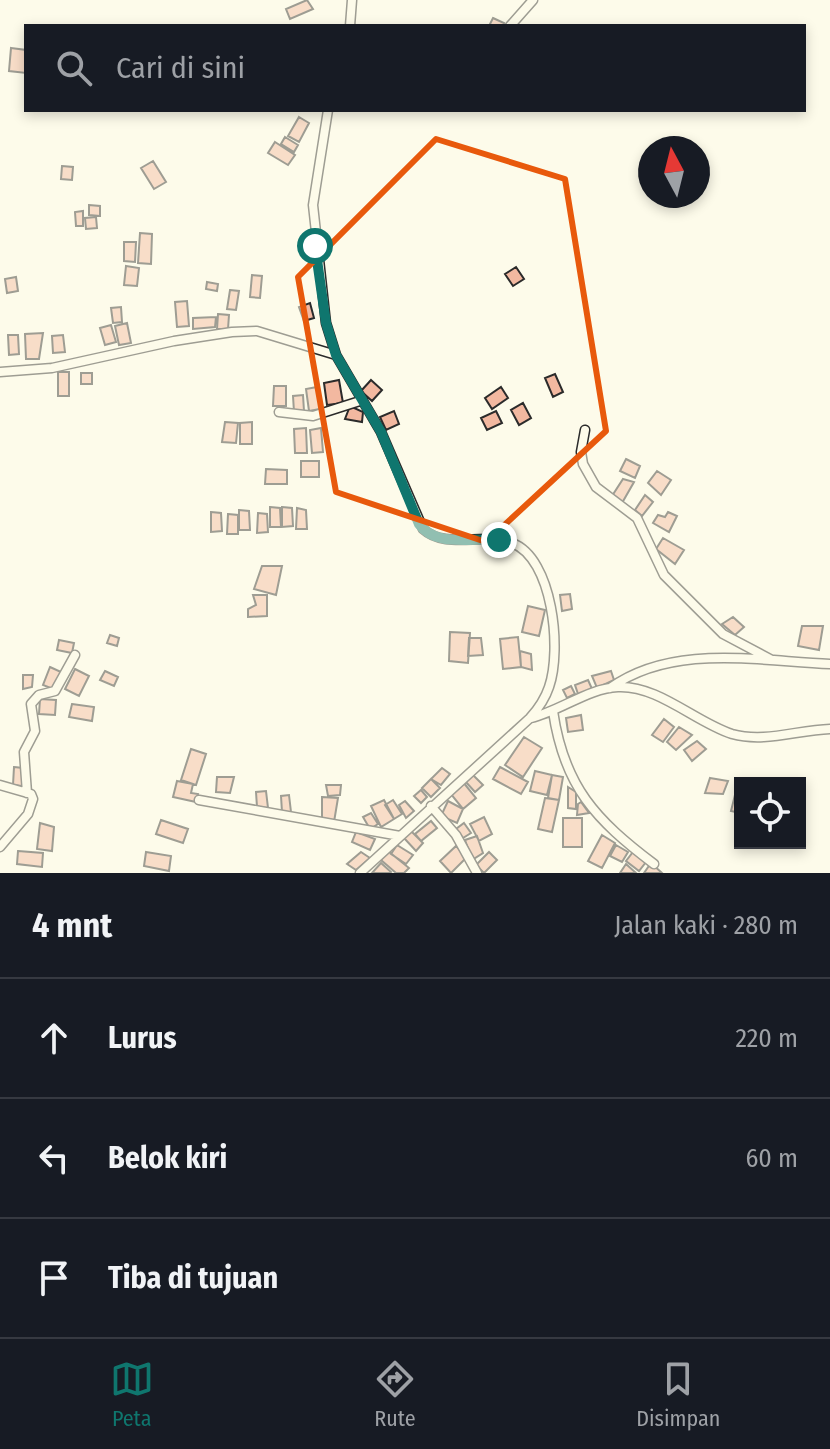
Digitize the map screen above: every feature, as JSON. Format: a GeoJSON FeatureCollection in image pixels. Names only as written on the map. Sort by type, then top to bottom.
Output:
{"type":"FeatureCollection","features":[{"type":"Feature","properties":{"kind":"street"},"geometry":{"type":"LineString","coordinates":[[350,24],[352,0]]}},
{"type":"Feature","properties":{"kind":"street"},"geometry":{"type":"LineString","coordinates":[[512,24],[533,0]]}},
{"type":"Feature","properties":{"kind":"street"},"geometry":{"type":"LineString","coordinates":[[328,112],[313,205],[321,296],[336,355],[363,400],[423,529],[444,539],[510,542],[529,553],[538,564],[552,625],[554,666],[545,697],[530,718],[360,873]]}},
{"type":"Feature","properties":{"kind":"street"},"geometry":{"type":"LineString","coordinates":[[0,372],[63,366],[174,341],[232,332],[257,331],[336,355]]}},
{"type":"Feature","properties":{"kind":"street"},"geometry":{"type":"LineString","coordinates":[[279,412],[313,416],[363,400]]}},
{"type":"Feature","properties":{"kind":"street"},"geometry":{"type":"LineString","coordinates":[[585,430],[581,452],[583,464],[596,487],[637,518],[664,575],[723,634],[772,660]]}},
{"type":"Feature","properties":{"kind":"street"},"geometry":{"type":"LineString","coordinates":[[27,793],[24,752],[35,731],[31,704],[39,695],[55,691],[75,655]]}},
{"type":"Feature","properties":{"kind":"street"},"geometry":{"type":"LineString","coordinates":[[530,718],[608,688],[636,670],[668,661],[772,660],[830,664]]}},
{"type":"Feature","properties":{"kind":"street"},"geometry":{"type":"LineString","coordinates":[[608,688],[635,689],[719,729],[746,737],[830,729]]}},
{"type":"Feature","properties":{"kind":"street"},"geometry":{"type":"LineString","coordinates":[[553,711],[563,758],[588,806],[612,831],[654,864]]}},
{"type":"Feature","properties":{"kind":"street"},"geometry":{"type":"LineString","coordinates":[[0,785],[33,797],[30,809],[0,847]]}},
{"type":"Feature","properties":{"kind":"street"},"geometry":{"type":"LineString","coordinates":[[199,800],[400,836]]}},
{"type":"Feature","properties":{"kind":"street"},"geometry":{"type":"LineString","coordinates":[[431,806],[456,835],[477,873]]}},
{"type":"Feature","properties":{"kind":"highlighted area"},"geometry":{"type":"Polygon","coordinates":[[[436,139],[565,179],[606,431],[486,542],[336,492],[298,277],[436,139]]]}},
{"type":"Feature","properties":{"kind":"building"},"geometry":{"type":"Polygon","coordinates":[[[307,0],[313,9],[290,19],[286,9],[307,0]]]}},
{"type":"Feature","properties":{"kind":"building"},"geometry":{"type":"Polygon","coordinates":[[[493,18],[504,23],[504,24],[490,24],[493,18]]]}},
{"type":"Feature","properties":{"kind":"building"},"geometry":{"type":"Polygon","coordinates":[[[11,48],[24,50],[24,73],[9,71],[11,48]]]}},
{"type":"Feature","properties":{"kind":"building"},"geometry":{"type":"Polygon","coordinates":[[[299,117],[309,123],[299,142],[288,136],[299,117]]]}},
{"type":"Feature","properties":{"kind":"building"},"geometry":{"type":"Polygon","coordinates":[[[285,137],[298,145],[294,152],[281,144],[285,137]]]}},
{"type":"Feature","properties":{"kind":"building"},"geometry":{"type":"Polygon","coordinates":[[[275,142],[295,155],[288,165],[268,153],[275,142]]]}},
{"type":"Feature","properties":{"kind":"building"},"geometry":{"type":"Polygon","coordinates":[[[153,161],[166,182],[154,189],[141,168],[153,161]]]}},
{"type":"Feature","properties":{"kind":"building"},"geometry":{"type":"Polygon","coordinates":[[[62,166],[73,167],[72,180],[61,179],[62,166]]]}},
{"type":"Feature","properties":{"kind":"building"},"geometry":{"type":"Polygon","coordinates":[[[89,205],[100,206],[100,216],[89,215],[89,205]]]}},
{"type":"Feature","properties":{"kind":"building"},"geometry":{"type":"Polygon","coordinates":[[[83,211],[83,226],[76,226],[75,212],[83,211]]]}},
{"type":"Feature","properties":{"kind":"building"},"geometry":{"type":"Polygon","coordinates":[[[96,217],[97,228],[86,229],[85,218],[96,217]]]}},
{"type":"Feature","properties":{"kind":"building"},"geometry":{"type":"Polygon","coordinates":[[[140,233],[152,234],[151,264],[138,263],[140,233]]]}},
{"type":"Feature","properties":{"kind":"building"},"geometry":{"type":"Polygon","coordinates":[[[124,242],[136,242],[135,262],[124,261],[124,242]]]}},
{"type":"Feature","properties":{"kind":"building"},"geometry":{"type":"Polygon","coordinates":[[[126,266],[139,268],[137,286],[124,285],[126,266]]]}},
{"type":"Feature","properties":{"kind":"building"},"geometry":{"type":"Polygon","coordinates":[[[516,267],[524,279],[513,286],[505,274],[516,267]]]}},
{"type":"Feature","properties":{"kind":"building"},"geometry":{"type":"Polygon","coordinates":[[[252,275],[262,276],[260,298],[250,297],[252,275]]]}},
{"type":"Feature","properties":{"kind":"building"},"geometry":{"type":"Polygon","coordinates":[[[16,277],[18,291],[7,293],[5,279],[16,277]]]}},
{"type":"Feature","properties":{"kind":"building"},"geometry":{"type":"Polygon","coordinates":[[[207,282],[218,284],[217,291],[206,289],[207,282]]]}},
{"type":"Feature","properties":{"kind":"building"},"geometry":{"type":"Polygon","coordinates":[[[230,290],[239,291],[236,310],[227,309],[230,290]]]}},
{"type":"Feature","properties":{"kind":"building"},"geometry":{"type":"Polygon","coordinates":[[[187,301],[189,326],[177,327],[175,302],[187,301]]]}},
{"type":"Feature","properties":{"kind":"building"},"geometry":{"type":"Polygon","coordinates":[[[310,303],[314,318],[304,321],[299,307],[310,303]]]}},
{"type":"Feature","properties":{"kind":"building"},"geometry":{"type":"Polygon","coordinates":[[[121,307],[122,322],[113,323],[111,308],[121,307]]]}},
{"type":"Feature","properties":{"kind":"building"},"geometry":{"type":"Polygon","coordinates":[[[218,314],[229,315],[228,329],[217,329],[218,314]]]}},
{"type":"Feature","properties":{"kind":"building"},"geometry":{"type":"Polygon","coordinates":[[[216,317],[215,327],[193,329],[193,318],[216,317]]]}},
{"type":"Feature","properties":{"kind":"building"},"geometry":{"type":"Polygon","coordinates":[[[127,323],[131,343],[119,345],[115,326],[127,323]]]}},
{"type":"Feature","properties":{"kind":"building"},"geometry":{"type":"Polygon","coordinates":[[[111,325],[116,342],[105,345],[100,328],[111,325]]]}},
{"type":"Feature","properties":{"kind":"building"},"geometry":{"type":"Polygon","coordinates":[[[43,333],[39,359],[26,359],[25,334],[43,333]]]}},
{"type":"Feature","properties":{"kind":"building"},"geometry":{"type":"Polygon","coordinates":[[[8,335],[18,335],[19,354],[9,355],[8,335]]]}},
{"type":"Feature","properties":{"kind":"building"},"geometry":{"type":"Polygon","coordinates":[[[63,335],[65,352],[53,353],[52,336],[63,335]]]}},
{"type":"Feature","properties":{"kind":"building"},"geometry":{"type":"Polygon","coordinates":[[[58,372],[69,372],[69,396],[58,396],[58,372]]]}},
{"type":"Feature","properties":{"kind":"building"},"geometry":{"type":"Polygon","coordinates":[[[81,373],[92,373],[92,384],[81,384],[81,373]]]}},
{"type":"Feature","properties":{"kind":"building"},"geometry":{"type":"Polygon","coordinates":[[[555,374],[563,392],[553,397],[545,378],[555,374]]]}},
{"type":"Feature","properties":{"kind":"building"},"geometry":{"type":"Polygon","coordinates":[[[339,380],[343,403],[327,405],[324,383],[339,380]]]}},
{"type":"Feature","properties":{"kind":"building"},"geometry":{"type":"Polygon","coordinates":[[[371,380],[382,390],[372,401],[361,391],[371,380]]]}},
{"type":"Feature","properties":{"kind":"building"},"geometry":{"type":"Polygon","coordinates":[[[274,386],[286,386],[286,406],[273,406],[274,386]]]}},
{"type":"Feature","properties":{"kind":"building"},"geometry":{"type":"Polygon","coordinates":[[[317,387],[320,409],[309,411],[306,389],[317,387]]]}},
{"type":"Feature","properties":{"kind":"building"},"geometry":{"type":"Polygon","coordinates":[[[501,387],[508,398],[492,409],[485,398],[501,387]]]}},
{"type":"Feature","properties":{"kind":"building"},"geometry":{"type":"Polygon","coordinates":[[[303,395],[304,411],[294,412],[293,396],[303,395]]]}},
{"type":"Feature","properties":{"kind":"building"},"geometry":{"type":"Polygon","coordinates":[[[523,403],[531,418],[519,425],[511,410],[523,403]]]}},
{"type":"Feature","properties":{"kind":"building"},"geometry":{"type":"Polygon","coordinates":[[[350,406],[363,412],[362,422],[345,419],[350,406]]]}},
{"type":"Feature","properties":{"kind":"building"},"geometry":{"type":"Polygon","coordinates":[[[394,411],[399,424],[386,430],[380,417],[394,411]]]}},
{"type":"Feature","properties":{"kind":"building"},"geometry":{"type":"Polygon","coordinates":[[[496,411],[502,423],[487,430],[481,418],[496,411]]]}},
{"type":"Feature","properties":{"kind":"building"},"geometry":{"type":"Polygon","coordinates":[[[225,422],[238,423],[236,443],[222,442],[225,422]]]}},
{"type":"Feature","properties":{"kind":"building"},"geometry":{"type":"Polygon","coordinates":[[[252,422],[252,444],[240,444],[240,423],[252,422]]]}},
{"type":"Feature","properties":{"kind":"building"},"geometry":{"type":"Polygon","coordinates":[[[306,428],[307,453],[295,453],[294,429],[306,428]]]}},
{"type":"Feature","properties":{"kind":"building"},"geometry":{"type":"Polygon","coordinates":[[[321,428],[323,452],[312,453],[310,430],[321,428]]]}},
{"type":"Feature","properties":{"kind":"building"},"geometry":{"type":"Polygon","coordinates":[[[626,459],[640,466],[635,478],[620,471],[626,459]]]}},
{"type":"Feature","properties":{"kind":"building"},"geometry":{"type":"Polygon","coordinates":[[[301,461],[319,461],[319,477],[301,477],[301,461]]]}},
{"type":"Feature","properties":{"kind":"building"},"geometry":{"type":"Polygon","coordinates":[[[266,469],[287,470],[287,484],[265,484],[266,469]]]}},
{"type":"Feature","properties":{"kind":"building"},"geometry":{"type":"Polygon","coordinates":[[[657,471],[671,480],[661,495],[648,483],[657,471]]]}},
{"type":"Feature","properties":{"kind":"building"},"geometry":{"type":"Polygon","coordinates":[[[623,479],[634,482],[622,503],[612,496],[623,479]]]}},
{"type":"Feature","properties":{"kind":"building"},"geometry":{"type":"Polygon","coordinates":[[[645,495],[653,502],[642,516],[635,510],[645,495]]]}},
{"type":"Feature","properties":{"kind":"building"},"geometry":{"type":"Polygon","coordinates":[[[270,507],[280,508],[281,527],[270,527],[270,507]]]}},
{"type":"Feature","properties":{"kind":"building"},"geometry":{"type":"Polygon","coordinates":[[[282,507],[292,508],[293,526],[282,527],[282,507]]]}},
{"type":"Feature","properties":{"kind":"building"},"geometry":{"type":"Polygon","coordinates":[[[297,508],[306,510],[307,529],[296,529],[297,508]]]}},
{"type":"Feature","properties":{"kind":"building"},"geometry":{"type":"Polygon","coordinates":[[[239,510],[249,511],[250,530],[239,530],[239,510]]]}},
{"type":"Feature","properties":{"kind":"building"},"geometry":{"type":"Polygon","coordinates":[[[211,512],[221,513],[222,531],[211,532],[211,512]]]}},
{"type":"Feature","properties":{"kind":"building"},"geometry":{"type":"Polygon","coordinates":[[[668,512],[677,516],[669,532],[653,523],[658,515],[665,517],[668,512]]]}},
{"type":"Feature","properties":{"kind":"building"},"geometry":{"type":"Polygon","coordinates":[[[258,513],[267,514],[268,532],[257,533],[258,513]]]}},
{"type":"Feature","properties":{"kind":"building"},"geometry":{"type":"Polygon","coordinates":[[[228,514],[238,515],[238,534],[227,534],[228,514]]]}},
{"type":"Feature","properties":{"kind":"building"},"geometry":{"type":"Polygon","coordinates":[[[663,538],[684,550],[675,564],[656,549],[663,538]]]}},
{"type":"Feature","properties":{"kind":"building"},"geometry":{"type":"Polygon","coordinates":[[[262,566],[282,566],[276,595],[254,589],[262,566]]]}},
{"type":"Feature","properties":{"kind":"building"},"geometry":{"type":"Polygon","coordinates":[[[570,594],[572,609],[562,611],[560,595],[570,594]]]}},
{"type":"Feature","properties":{"kind":"building"},"geometry":{"type":"Polygon","coordinates":[[[253,595],[267,595],[267,616],[248,617],[248,609],[256,605],[253,595]]]}},
{"type":"Feature","properties":{"kind":"building"},"geometry":{"type":"Polygon","coordinates":[[[528,606],[545,610],[539,636],[522,632],[528,606]]]}},
{"type":"Feature","properties":{"kind":"building"},"geometry":{"type":"Polygon","coordinates":[[[733,617],[744,627],[735,635],[722,624],[733,617]]]}},
{"type":"Feature","properties":{"kind":"building"},"geometry":{"type":"Polygon","coordinates":[[[802,626],[823,626],[819,650],[798,646],[802,626]]]}},
{"type":"Feature","properties":{"kind":"building"},"geometry":{"type":"Polygon","coordinates":[[[450,632],[470,633],[468,663],[449,661],[450,632]]]}},
{"type":"Feature","properties":{"kind":"building"},"geometry":{"type":"Polygon","coordinates":[[[110,635],[119,638],[117,646],[107,643],[110,635]]]}},
{"type":"Feature","properties":{"kind":"building"},"geometry":{"type":"Polygon","coordinates":[[[518,637],[521,667],[503,669],[500,639],[518,637]]]}},
{"type":"Feature","properties":{"kind":"building"},"geometry":{"type":"Polygon","coordinates":[[[469,638],[481,638],[483,655],[468,656],[469,638]]]}},
{"type":"Feature","properties":{"kind":"building"},"geometry":{"type":"Polygon","coordinates":[[[59,640],[74,643],[72,653],[57,650],[59,640]]]}},
{"type":"Feature","properties":{"kind":"building"},"geometry":{"type":"Polygon","coordinates":[[[520,651],[531,654],[532,670],[521,667],[520,651]]]}},
{"type":"Feature","properties":{"kind":"building"},"geometry":{"type":"Polygon","coordinates":[[[50,667],[61,672],[53,689],[43,685],[50,667]]]}},
{"type":"Feature","properties":{"kind":"building"},"geometry":{"type":"Polygon","coordinates":[[[75,669],[89,676],[79,696],[65,689],[75,669]]]}},
{"type":"Feature","properties":{"kind":"building"},"geometry":{"type":"Polygon","coordinates":[[[105,671],[118,677],[114,686],[100,680],[105,671]]]}},
{"type":"Feature","properties":{"kind":"building"},"geometry":{"type":"Polygon","coordinates":[[[611,671],[614,680],[597,688],[592,676],[611,671]]]}},
{"type":"Feature","properties":{"kind":"building"},"geometry":{"type":"Polygon","coordinates":[[[23,675],[33,675],[32,687],[23,689],[23,675]]]}},
{"type":"Feature","properties":{"kind":"building"},"geometry":{"type":"Polygon","coordinates":[[[588,680],[593,691],[579,697],[575,685],[588,680]]]}},
{"type":"Feature","properties":{"kind":"building"},"geometry":{"type":"Polygon","coordinates":[[[571,686],[575,694],[567,698],[563,690],[571,686]]]}},
{"type":"Feature","properties":{"kind":"building"},"geometry":{"type":"Polygon","coordinates":[[[40,699],[56,700],[55,715],[39,714],[40,699]]]}},
{"type":"Feature","properties":{"kind":"building"},"geometry":{"type":"Polygon","coordinates":[[[72,704],[94,707],[92,721],[69,717],[72,704]]]}},
{"type":"Feature","properties":{"kind":"building"},"geometry":{"type":"Polygon","coordinates":[[[581,715],[583,730],[568,732],[566,718],[581,715]]]}},
{"type":"Feature","properties":{"kind":"building"},"geometry":{"type":"Polygon","coordinates":[[[664,719],[674,727],[663,742],[652,735],[664,719]]]}},
{"type":"Feature","properties":{"kind":"building"},"geometry":{"type":"Polygon","coordinates":[[[679,727],[692,735],[676,750],[667,742],[679,727]]]}},
{"type":"Feature","properties":{"kind":"building"},"geometry":{"type":"Polygon","coordinates":[[[524,737],[542,748],[523,777],[505,765],[524,737]]]}},
{"type":"Feature","properties":{"kind":"building"},"geometry":{"type":"Polygon","coordinates":[[[697,741],[706,749],[692,761],[684,750],[697,741]]]}},
{"type":"Feature","properties":{"kind":"building"},"geometry":{"type":"Polygon","coordinates":[[[191,749],[206,754],[196,785],[181,780],[191,749]]]}},
{"type":"Feature","properties":{"kind":"building"},"geometry":{"type":"Polygon","coordinates":[[[14,767],[23,768],[22,786],[13,785],[14,767]]]}},
{"type":"Feature","properties":{"kind":"building"},"geometry":{"type":"Polygon","coordinates":[[[500,767],[528,782],[521,794],[493,779],[500,767]]]}},
{"type":"Feature","properties":{"kind":"building"},"geometry":{"type":"Polygon","coordinates":[[[442,768],[450,774],[441,785],[431,779],[442,768]]]}},
{"type":"Feature","properties":{"kind":"building"},"geometry":{"type":"Polygon","coordinates":[[[535,771],[552,775],[547,795],[530,791],[535,771]]]}},
{"type":"Feature","properties":{"kind":"building"},"geometry":{"type":"Polygon","coordinates":[[[472,774],[483,785],[475,792],[465,781],[472,774]]]}},
{"type":"Feature","properties":{"kind":"building"},"geometry":{"type":"Polygon","coordinates":[[[552,775],[563,777],[559,800],[548,798],[552,775]]]}},
{"type":"Feature","properties":{"kind":"building"},"geometry":{"type":"Polygon","coordinates":[[[217,777],[234,777],[230,793],[216,792],[217,777]]]}},
{"type":"Feature","properties":{"kind":"building"},"geometry":{"type":"Polygon","coordinates":[[[710,778],[728,781],[723,794],[705,793],[710,778]]]}},
{"type":"Feature","properties":{"kind":"building"},"geometry":{"type":"Polygon","coordinates":[[[431,779],[440,788],[431,797],[422,788],[431,779]]]}},
{"type":"Feature","properties":{"kind":"building"},"geometry":{"type":"Polygon","coordinates":[[[177,781],[193,784],[191,793],[198,794],[196,802],[173,797],[177,781]]]}},
{"type":"Feature","properties":{"kind":"building"},"geometry":{"type":"Polygon","coordinates":[[[463,782],[476,798],[463,809],[450,793],[463,782]]]}},
{"type":"Feature","properties":{"kind":"building"},"geometry":{"type":"Polygon","coordinates":[[[326,785],[341,785],[340,795],[328,796],[326,785]]]}},
{"type":"Feature","properties":{"kind":"building"},"geometry":{"type":"Polygon","coordinates":[[[568,787],[576,792],[576,809],[568,808],[568,787]]]}},
{"type":"Feature","properties":{"kind":"building"},"geometry":{"type":"Polygon","coordinates":[[[421,790],[427,797],[421,803],[414,796],[421,790]]]}},
{"type":"Feature","properties":{"kind":"building"},"geometry":{"type":"Polygon","coordinates":[[[266,791],[268,808],[257,807],[256,792],[266,791]]]}},
{"type":"Feature","properties":{"kind":"building"},"geometry":{"type":"Polygon","coordinates":[[[289,795],[291,812],[282,812],[281,796],[289,795]]]}},
{"type":"Feature","properties":{"kind":"building"},"geometry":{"type":"Polygon","coordinates":[[[322,797],[338,798],[334,822],[322,820],[322,797]]]}},
{"type":"Feature","properties":{"kind":"building"},"geometry":{"type":"Polygon","coordinates":[[[545,798],[559,800],[552,832],[538,829],[545,798]]]}},
{"type":"Feature","properties":{"kind":"building"},"geometry":{"type":"Polygon","coordinates":[[[384,800],[394,819],[381,827],[371,806],[384,800]]]}},
{"type":"Feature","properties":{"kind":"building"},"geometry":{"type":"Polygon","coordinates":[[[393,800],[402,814],[394,819],[385,805],[393,800]]]}},
{"type":"Feature","properties":{"kind":"building"},"geometry":{"type":"Polygon","coordinates":[[[405,801],[414,811],[406,818],[399,805],[405,801]]]}},
{"type":"Feature","properties":{"kind":"building"},"geometry":{"type":"Polygon","coordinates":[[[448,801],[463,809],[457,823],[441,816],[448,801]]]}},
{"type":"Feature","properties":{"kind":"building"},"geometry":{"type":"Polygon","coordinates":[[[581,802],[589,813],[577,815],[578,804],[581,802]]]}},
{"type":"Feature","properties":{"kind":"building"},"geometry":{"type":"Polygon","coordinates":[[[371,813],[378,824],[370,829],[363,817],[371,813]]]}},
{"type":"Feature","properties":{"kind":"building"},"geometry":{"type":"Polygon","coordinates":[[[484,817],[492,834],[479,841],[470,824],[484,817]]]}},
{"type":"Feature","properties":{"kind":"building"},"geometry":{"type":"Polygon","coordinates":[[[563,818],[582,818],[582,847],[563,847],[563,818]]]}},
{"type":"Feature","properties":{"kind":"building"},"geometry":{"type":"Polygon","coordinates":[[[161,820],[188,829],[183,843],[156,834],[161,820]]]}},
{"type":"Feature","properties":{"kind":"building"},"geometry":{"type":"Polygon","coordinates":[[[431,821],[437,828],[421,841],[415,834],[431,821]]]}},
{"type":"Feature","properties":{"kind":"building"},"geometry":{"type":"Polygon","coordinates":[[[40,823],[54,827],[52,851],[37,849],[40,823]]]}},
{"type":"Feature","properties":{"kind":"building"},"geometry":{"type":"Polygon","coordinates":[[[464,823],[471,833],[463,838],[456,829],[464,823]]]}},
{"type":"Feature","properties":{"kind":"building"},"geometry":{"type":"Polygon","coordinates":[[[411,831],[423,843],[416,851],[404,838],[411,831]]]}},
{"type":"Feature","properties":{"kind":"building"},"geometry":{"type":"Polygon","coordinates":[[[356,832],[375,839],[370,850],[352,842],[356,832]]]}},
{"type":"Feature","properties":{"kind":"building"},"geometry":{"type":"Polygon","coordinates":[[[602,835],[615,843],[602,868],[588,861],[602,835]]]}},
{"type":"Feature","properties":{"kind":"building"},"geometry":{"type":"Polygon","coordinates":[[[477,836],[483,853],[472,860],[465,840],[477,836]]]}},
{"type":"Feature","properties":{"kind":"building"},"geometry":{"type":"Polygon","coordinates":[[[397,845],[413,855],[406,864],[391,854],[397,845]]]}},
{"type":"Feature","properties":{"kind":"building"},"geometry":{"type":"Polygon","coordinates":[[[616,845],[628,852],[622,862],[610,856],[616,845]]]}},
{"type":"Feature","properties":{"kind":"building"},"geometry":{"type":"Polygon","coordinates":[[[456,846],[467,857],[451,873],[440,861],[456,846]]]}},
{"type":"Feature","properties":{"kind":"building"},"geometry":{"type":"Polygon","coordinates":[[[18,851],[43,853],[42,867],[17,864],[18,851]]]}},
{"type":"Feature","properties":{"kind":"building"},"geometry":{"type":"Polygon","coordinates":[[[388,851],[409,868],[404,873],[396,873],[381,860],[388,851]]]}},
{"type":"Feature","properties":{"kind":"building"},"geometry":{"type":"Polygon","coordinates":[[[146,852],[171,856],[169,871],[144,866],[146,852]]]}},
{"type":"Feature","properties":{"kind":"building"},"geometry":{"type":"Polygon","coordinates":[[[361,852],[370,858],[356,870],[347,864],[361,852]]]}},
{"type":"Feature","properties":{"kind":"building"},"geometry":{"type":"Polygon","coordinates":[[[489,852],[497,860],[484,873],[476,865],[489,852]]]}},
{"type":"Feature","properties":{"kind":"building"},"geometry":{"type":"Polygon","coordinates":[[[633,852],[646,862],[639,871],[626,861],[633,852]]]}},
{"type":"Feature","properties":{"kind":"building"},"geometry":{"type":"Polygon","coordinates":[[[381,863],[391,872],[372,873],[381,863]]]}},
{"type":"Feature","properties":{"kind":"building"},"geometry":{"type":"Polygon","coordinates":[[[651,863],[662,873],[644,873],[651,863]]]}},
{"type":"Feature","properties":{"kind":"building"},"geometry":{"type":"Polygon","coordinates":[[[626,864],[636,873],[620,873],[626,864]]]}},
{"type":"Feature","properties":{"kind":"route"},"geometry":{"type":"LineString","coordinates":[[315,246],[326,323],[336,355],[381,432],[419,524],[429,534],[444,539],[499,540]]}}]}
